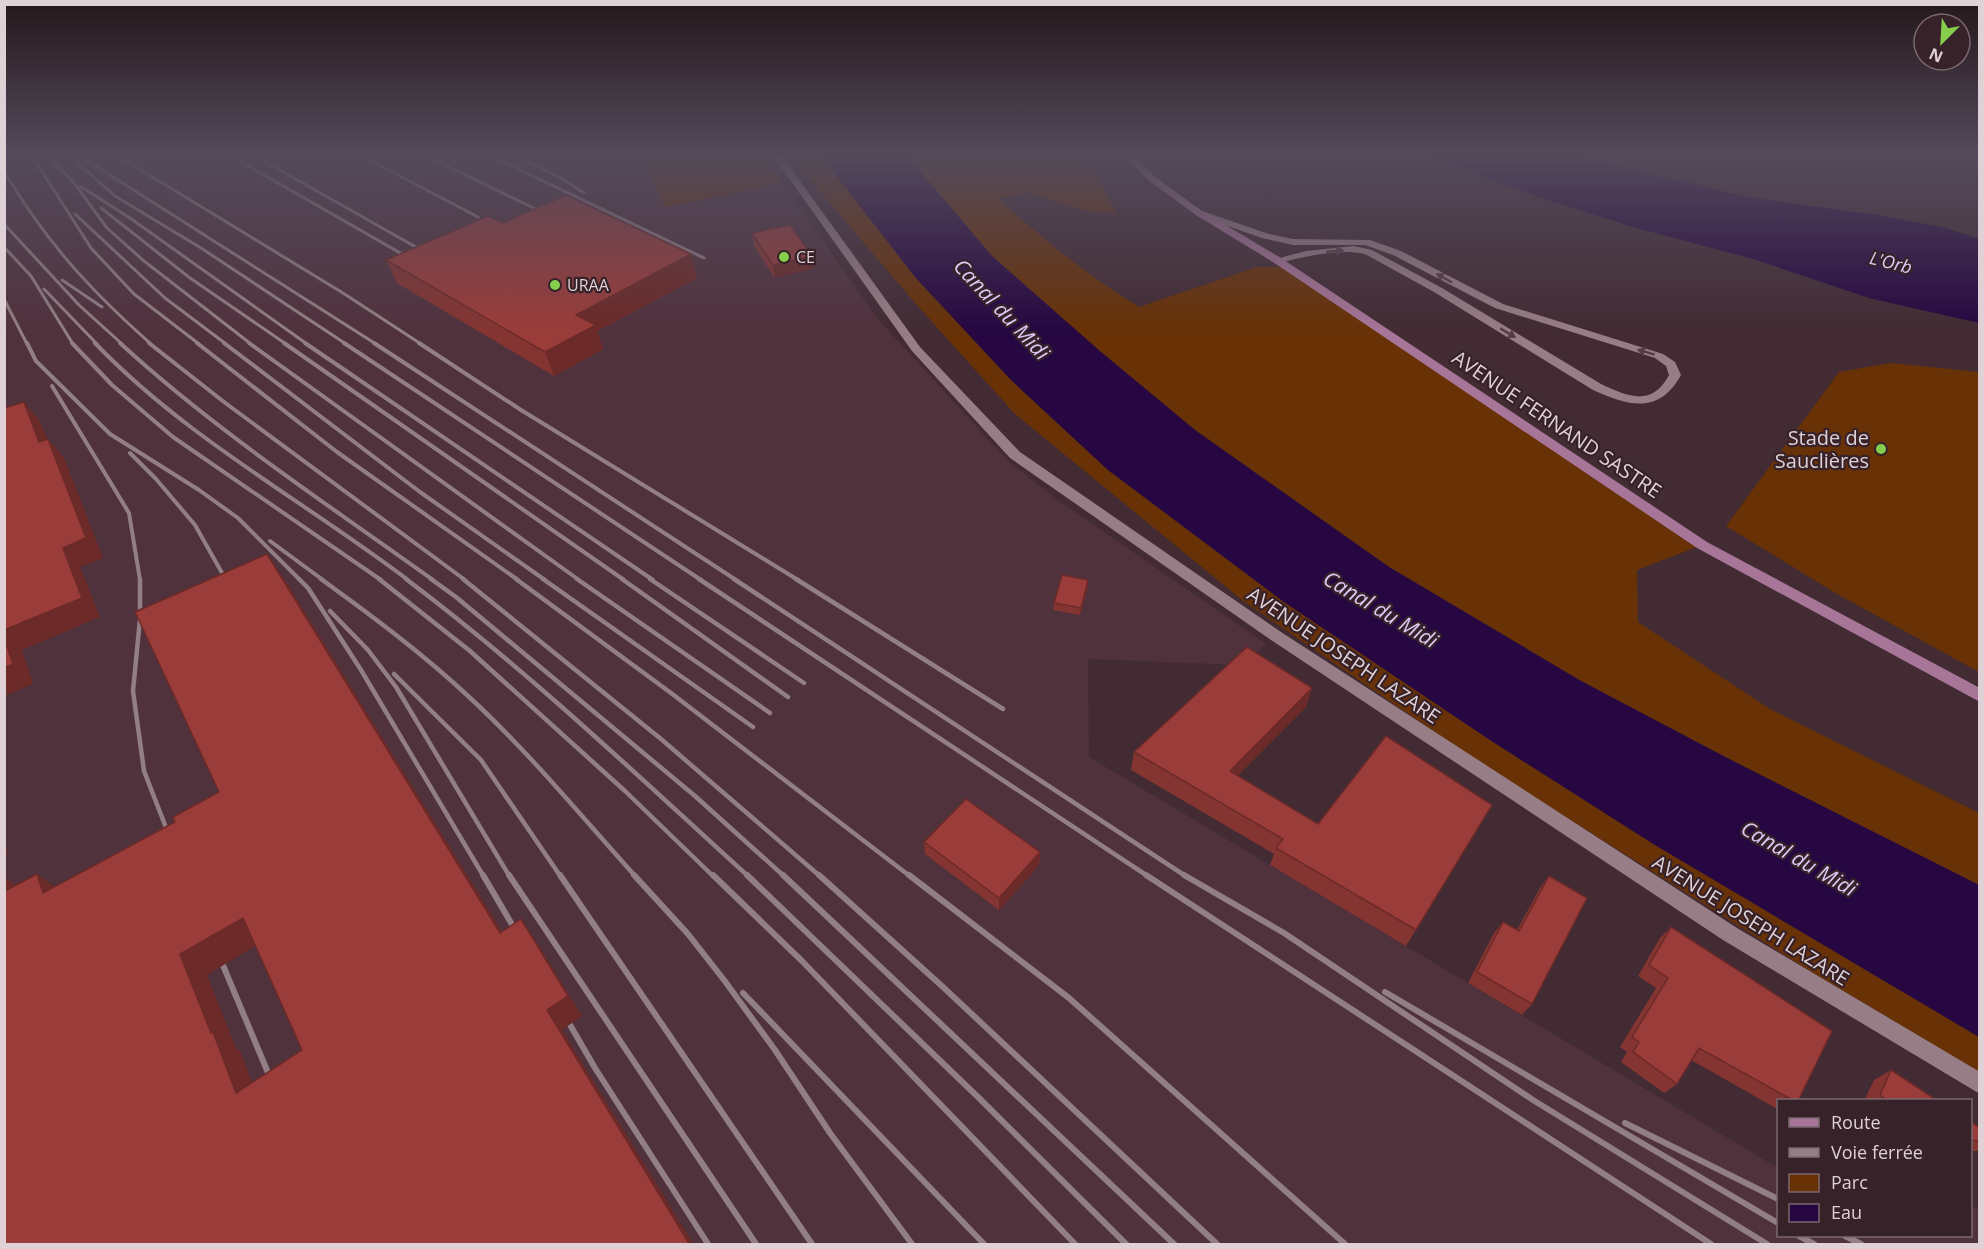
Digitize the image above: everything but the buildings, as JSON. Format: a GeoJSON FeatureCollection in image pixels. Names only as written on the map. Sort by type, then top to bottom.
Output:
{"type":"FeatureCollection","features":[{"type":"Feature","properties":{"kind":"main road","name":"AVENUE FERNAND SASTRE"},"geometry":{"type":"LineString","coordinates":[[1201,214],[1277,260],[1702,545],[1980,696]]}},
{"type":"Feature","properties":{"kind":"street","name":"AVENUE JOSEPH LAZARE"},"geometry":{"type":"LineString","coordinates":[[819,214],[916,349],[1015,455],[1276,636],[1730,934],[1980,1084]]}},
{"type":"Feature","properties":{"kind":"street"},"geometry":{"type":"LineString","coordinates":[[1203,214],[1266,236],[1293,242],[1366,242],[1397,253],[1498,306],[1659,356],[1671,364],[1675,375],[1671,385],[1653,399],[1619,398],[1597,387],[1438,290],[1368,252],[1354,249],[1306,254],[1277,260]]}},
{"type":"Feature","properties":{"kind":"shaded area"},"geometry":{"type":"Polygon","coordinates":[[[5,214],[804,214],[878,319],[1007,460],[1058,500],[1266,644],[1243,665],[1088,659],[1089,757],[1777,1167],[1777,1237],[1972,1237],[1972,1207],[1980,1208],[1979,1244],[5,1244],[5,214]]]}},
{"type":"Feature","properties":{"kind":"green space"},"geometry":{"type":"Polygon","coordinates":[[[840,214],[867,214],[915,277],[1011,380],[1108,470],[1284,602],[1490,740],[1655,845],[1979,1037],[1979,1072],[1802,966],[1482,764],[1242,600],[1015,414],[916,304],[840,214]]]}},
{"type":"Feature","properties":{"kind":"green space"},"geometry":{"type":"Polygon","coordinates":[[[957,214],[1016,214],[1066,256],[1139,307],[1257,267],[1288,267],[1702,545],[1637,570],[1638,622],[1770,709],[1979,813],[1979,885],[1731,760],[1581,681],[1389,567],[1195,430],[1101,352],[992,256],[957,214]]]}},
{"type":"Feature","properties":{"kind":"green space","name":"Stade de Sauclières"},"geometry":{"type":"Polygon","coordinates":[[[1891,363],[1979,372],[1979,672],[1837,594],[1726,526],[1839,372],[1891,363]]]}},
{"type":"Feature","properties":{"kind":"water","name":"Canal du Midi"},"geometry":{"type":"Polygon","coordinates":[[[866,214],[957,214],[992,256],[1101,352],[1195,430],[1389,567],[1581,681],[1731,760],[1979,885],[1979,1037],[1655,845],[1490,740],[1284,602],[1108,470],[1011,380],[915,277],[866,214]]]}},
{"type":"Feature","properties":{"kind":"water","name":"L'Orb"},"geometry":{"type":"Polygon","coordinates":[[[1593,214],[1872,214],[1942,227],[1979,239],[1979,323],[1869,298],[1753,259],[1593,214]]]}},
{"type":"Feature","properties":{"kind":"railway"},"geometry":{"type":"LineString","coordinates":[[32,214],[70,264],[151,344]]}},
{"type":"Feature","properties":{"kind":"railway"},"geometry":{"type":"LineString","coordinates":[[69,214],[91,248],[134,294],[199,344]]}},
{"type":"Feature","properties":{"kind":"railway"},"geometry":{"type":"LineString","coordinates":[[75,214],[165,298],[226,344]]}},
{"type":"Feature","properties":{"kind":"railway"},"geometry":{"type":"LineString","coordinates":[[97,214],[107,228],[144,261],[251,344]]}},
{"type":"Feature","properties":{"kind":"railway"},"geometry":{"type":"LineString","coordinates":[[109,214],[190,278],[286,344]]}},
{"type":"Feature","properties":{"kind":"railway"},"geometry":{"type":"LineString","coordinates":[[124,214],[307,344]]}},
{"type":"Feature","properties":{"kind":"railway"},"geometry":{"type":"LineString","coordinates":[[145,214],[201,248],[346,344]]}},
{"type":"Feature","properties":{"kind":"railway"},"geometry":{"type":"LineString","coordinates":[[172,214],[376,344]]}},
{"type":"Feature","properties":{"kind":"railway"},"geometry":{"type":"LineString","coordinates":[[214,214],[343,293],[421,344]]}},
{"type":"Feature","properties":{"kind":"railway"},"geometry":{"type":"LineString","coordinates":[[333,214],[416,262]]}},
{"type":"Feature","properties":{"kind":"railway"},"geometry":{"type":"LineString","coordinates":[[358,214],[430,255]]}},
{"type":"Feature","properties":{"kind":"railway"},"geometry":{"type":"LineString","coordinates":[[473,214],[478,217]]}},
{"type":"Feature","properties":{"kind":"railway"},"geometry":{"type":"LineString","coordinates":[[613,214],[704,258]]}},
{"type":"Feature","properties":{"kind":"railway"},"geometry":{"type":"LineString","coordinates":[[4,224],[79,305],[122,344]]}},
{"type":"Feature","properties":{"kind":"railway"},"geometry":{"type":"LineString","coordinates":[[4,247],[31,276],[73,344]]}},
{"type":"Feature","properties":{"kind":"railway"},"geometry":{"type":"LineString","coordinates":[[62,280],[102,307]]}},
{"type":"Feature","properties":{"kind":"railway"},"geometry":{"type":"LineString","coordinates":[[44,289],[97,344]]}},
{"type":"Feature","properties":{"kind":"railway"},"geometry":{"type":"LineString","coordinates":[[4,299],[27,344]]}},
{"type":"Feature","properties":{"kind":"railway"},"geometry":{"type":"LineString","coordinates":[[27,343],[36,361],[110,434],[199,490],[238,518],[308,588],[361,670],[484,877]]}},
{"type":"Feature","properties":{"kind":"railway"},"geometry":{"type":"LineString","coordinates":[[72,343],[112,385],[173,437],[381,580]]}},
{"type":"Feature","properties":{"kind":"railway"},"geometry":{"type":"LineString","coordinates":[[95,343],[130,377],[207,439],[408,580]]}},
{"type":"Feature","properties":{"kind":"railway"},"geometry":{"type":"LineString","coordinates":[[120,343],[233,437],[433,580]]}},
{"type":"Feature","properties":{"kind":"railway"},"geometry":{"type":"LineString","coordinates":[[149,343],[224,402],[465,580]]}},
{"type":"Feature","properties":{"kind":"railway"},"geometry":{"type":"LineString","coordinates":[[197,343],[337,452],[518,580]]}},
{"type":"Feature","properties":{"kind":"railway"},"geometry":{"type":"LineString","coordinates":[[224,343],[420,492],[545,580]]}},
{"type":"Feature","properties":{"kind":"railway"},"geometry":{"type":"LineString","coordinates":[[249,343],[579,580]]}},
{"type":"Feature","properties":{"kind":"railway"},"geometry":{"type":"LineString","coordinates":[[284,343],[624,580]]}},
{"type":"Feature","properties":{"kind":"railway"},"geometry":{"type":"LineString","coordinates":[[305,343],[653,580]]}},
{"type":"Feature","properties":{"kind":"railway"},"geometry":{"type":"LineString","coordinates":[[344,343],[701,580]]}},
{"type":"Feature","properties":{"kind":"railway"},"geometry":{"type":"LineString","coordinates":[[374,343],[736,580]]}},
{"type":"Feature","properties":{"kind":"railway"},"geometry":{"type":"LineString","coordinates":[[419,343],[521,410],[798,580]]}},
{"type":"Feature","properties":{"kind":"railway"},"geometry":{"type":"LineString","coordinates":[[52,386],[129,513],[140,580]]}},
{"type":"Feature","properties":{"kind":"railway"},"geometry":{"type":"LineString","coordinates":[[130,453],[156,479],[195,525],[226,580]]}},
{"type":"Feature","properties":{"kind":"railway"},"geometry":{"type":"LineString","coordinates":[[270,541],[323,580]]}},
{"type":"Feature","properties":{"kind":"railway"},"geometry":{"type":"LineString","coordinates":[[225,579],[231,589]]}},
{"type":"Feature","properties":{"kind":"railway"},"geometry":{"type":"LineString","coordinates":[[321,579],[415,650],[468,696],[533,761],[636,877]]}},
{"type":"Feature","properties":{"kind":"railway"},"geometry":{"type":"LineString","coordinates":[[379,579],[470,651],[625,791],[714,877]]}},
{"type":"Feature","properties":{"kind":"railway"},"geometry":{"type":"LineString","coordinates":[[406,579],[538,686],[749,877]]}},
{"type":"Feature","properties":{"kind":"railway"},"geometry":{"type":"LineString","coordinates":[[431,579],[456,597],[695,796],[785,877]]}},
{"type":"Feature","properties":{"kind":"railway"},"geometry":{"type":"LineString","coordinates":[[463,579],[661,739],[821,877]]}},
{"type":"Feature","properties":{"kind":"railway"},"geometry":{"type":"LineString","coordinates":[[516,579],[671,693],[911,877]]}},
{"type":"Feature","properties":{"kind":"railway"},"geometry":{"type":"LineString","coordinates":[[543,579],[753,727]]}},
{"type":"Feature","properties":{"kind":"railway"},"geometry":{"type":"LineString","coordinates":[[577,579],[770,713]]}},
{"type":"Feature","properties":{"kind":"railway"},"geometry":{"type":"LineString","coordinates":[[622,579],[788,697]]}},
{"type":"Feature","properties":{"kind":"railway"},"geometry":{"type":"LineString","coordinates":[[650,579],[804,683]]}},
{"type":"Feature","properties":{"kind":"railway"},"geometry":{"type":"LineString","coordinates":[[699,579],[1149,877]]}},
{"type":"Feature","properties":{"kind":"railway"},"geometry":{"type":"LineString","coordinates":[[734,579],[1187,877]]}},
{"type":"Feature","properties":{"kind":"railway"},"geometry":{"type":"LineString","coordinates":[[796,579],[1003,709]]}},
{"type":"Feature","properties":{"kind":"railway"},"geometry":{"type":"LineString","coordinates":[[140,580],[140,619],[133,691],[144,771],[172,843]]}},
{"type":"Feature","properties":{"kind":"railway"},"geometry":{"type":"LineString","coordinates":[[330,611],[368,650],[396,687],[510,877]]}},
{"type":"Feature","properties":{"kind":"railway"},"geometry":{"type":"LineString","coordinates":[[394,674],[481,760],[561,877]]}},
{"type":"Feature","properties":{"kind":"railway"},"geometry":{"type":"LineString","coordinates":[[483,875],[520,938]]}},
{"type":"Feature","properties":{"kind":"railway"},"geometry":{"type":"LineString","coordinates":[[509,875],[756,1244]]}},
{"type":"Feature","properties":{"kind":"railway"},"geometry":{"type":"LineString","coordinates":[[560,875],[812,1244]]}},
{"type":"Feature","properties":{"kind":"railway"},"geometry":{"type":"LineString","coordinates":[[634,875],[688,934],[724,980],[775,1050],[830,1133],[912,1244]]}},
{"type":"Feature","properties":{"kind":"railway"},"geometry":{"type":"LineString","coordinates":[[713,875],[802,961],[1075,1244]]}},
{"type":"Feature","properties":{"kind":"railway"},"geometry":{"type":"LineString","coordinates":[[747,875],[979,1098],[1126,1244]]}},
{"type":"Feature","properties":{"kind":"railway"},"geometry":{"type":"LineString","coordinates":[[783,875],[1174,1244]]}},
{"type":"Feature","properties":{"kind":"railway"},"geometry":{"type":"LineString","coordinates":[[819,875],[943,987],[1217,1244]]}},
{"type":"Feature","properties":{"kind":"railway"},"geometry":{"type":"LineString","coordinates":[[909,875],[1069,998],[1345,1244]]}},
{"type":"Feature","properties":{"kind":"railway"},"geometry":{"type":"LineString","coordinates":[[1146,875],[1711,1244]]}},
{"type":"Feature","properties":{"kind":"railway"},"geometry":{"type":"LineString","coordinates":[[1184,875],[1284,933],[1533,1100],[1767,1244]]}},
{"type":"Feature","properties":{"kind":"railway"},"geometry":{"type":"LineString","coordinates":[[217,951],[274,1087]]}},
{"type":"Feature","properties":{"kind":"railway"},"geometry":{"type":"LineString","coordinates":[[1385,992],[1777,1222]]}},
{"type":"Feature","properties":{"kind":"railway"},"geometry":{"type":"LineString","coordinates":[[743,993],[984,1244]]}},
{"type":"Feature","properties":{"kind":"railway"},"geometry":{"type":"LineString","coordinates":[[562,1011],[595,1068],[708,1244]]}},
{"type":"Feature","properties":{"kind":"railway"},"geometry":{"type":"LineString","coordinates":[[1625,1123],[1777,1199]]}},
{"type":"Feature","properties":{"kind":"railway"},"geometry":{"type":"LineString","coordinates":[[1801,1237],[1814,1244]]}},
{"type":"Feature","properties":{"kind":"railway"},"geometry":{"type":"LineString","coordinates":[[1847,1237],[1861,1244]]}},
{"type":"Feature","properties":{"kind":"place","name":"CE"},"geometry":{"type":"Point","coordinates":[784,257]}},
{"type":"Feature","properties":{"kind":"place","name":"URAA"},"geometry":{"type":"Point","coordinates":[555,285]}},
{"type":"Feature","properties":{"kind":"place","name":"Stade de Sauclières"},"geometry":{"type":"Point","coordinates":[1881,449]}}]}
